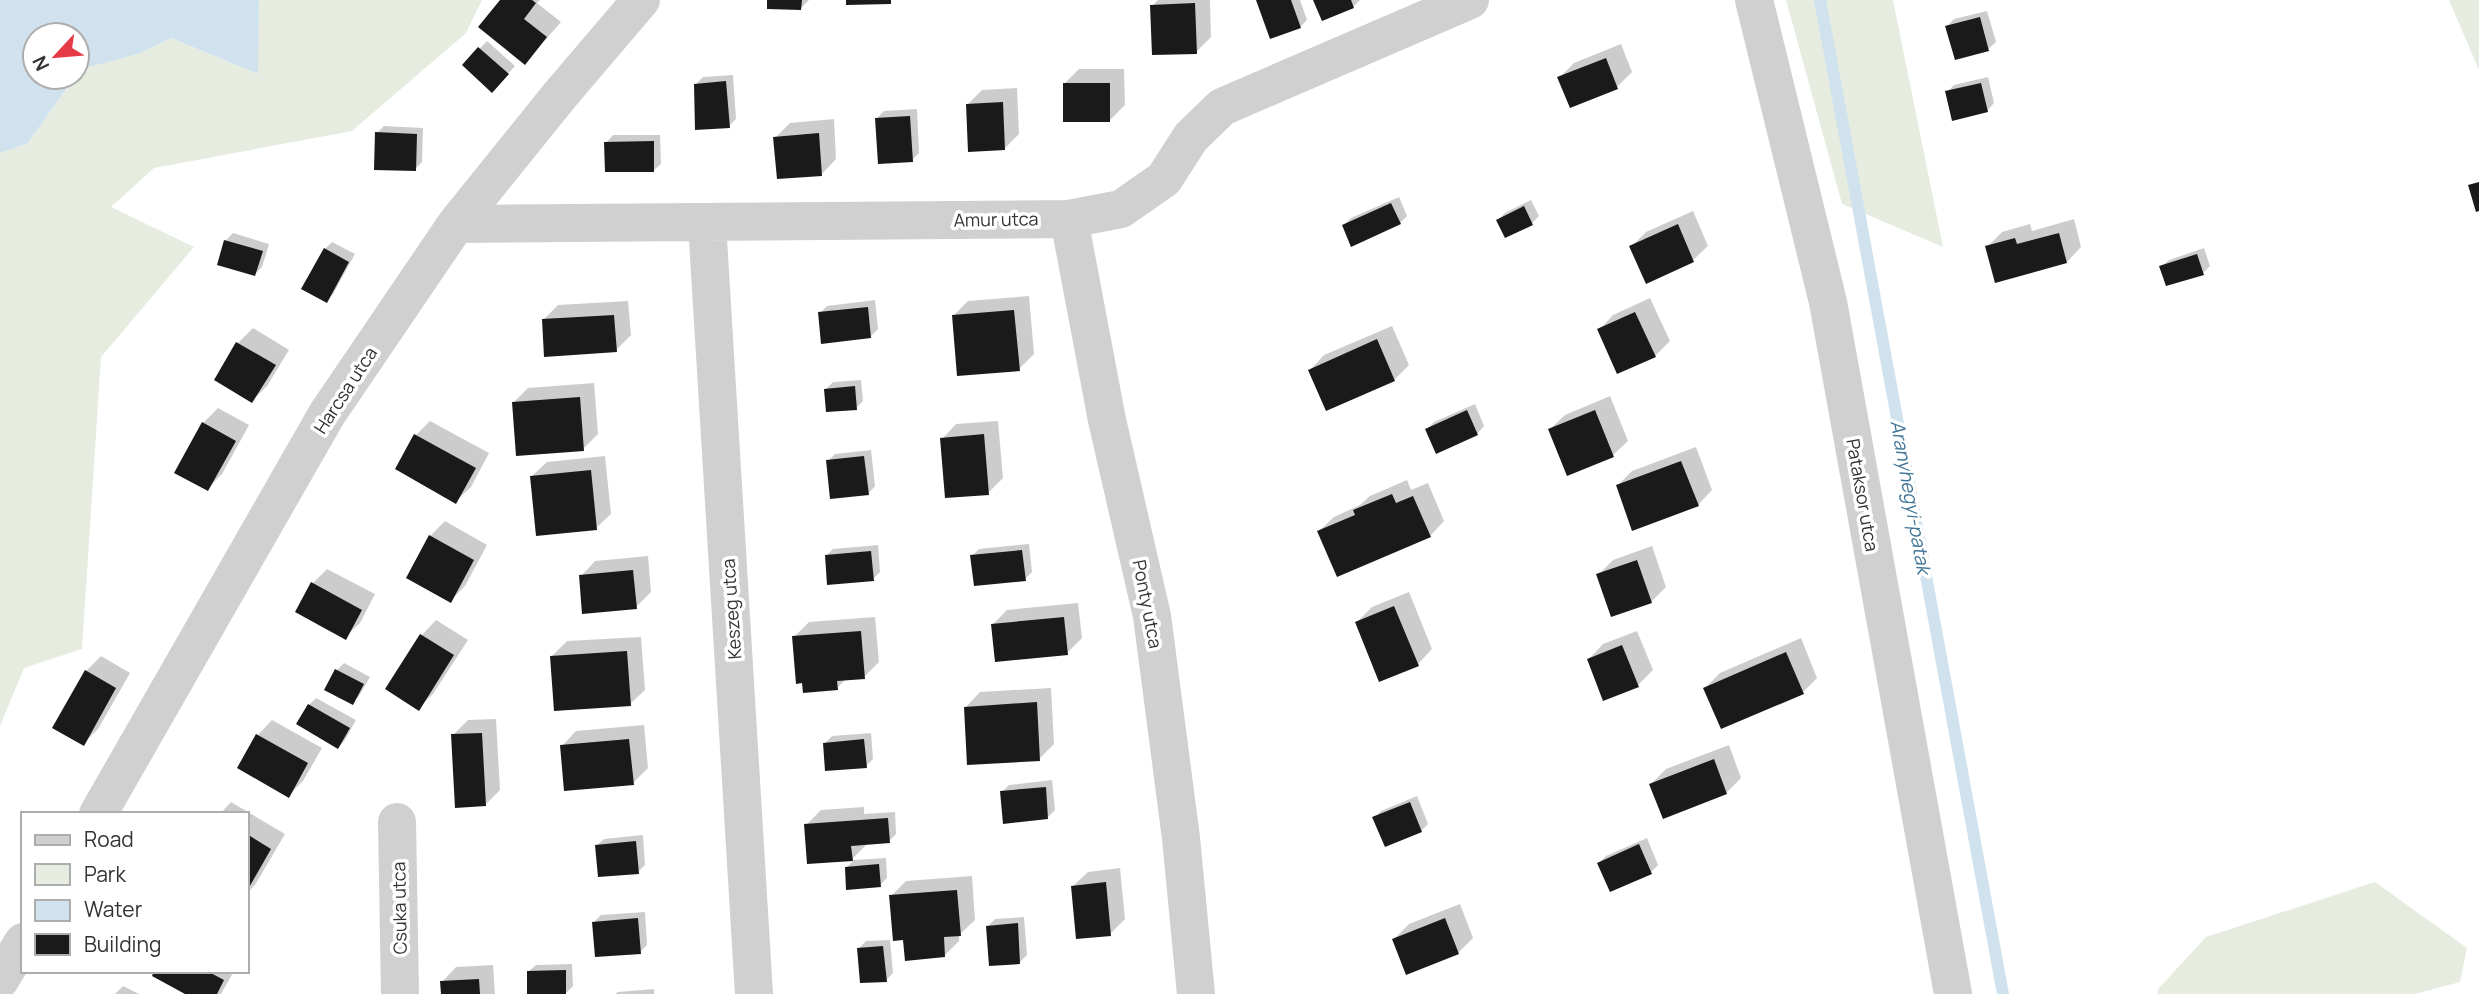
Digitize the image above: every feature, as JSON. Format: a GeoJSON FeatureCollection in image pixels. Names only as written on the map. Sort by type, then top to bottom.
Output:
{"type":"FeatureCollection","features":[{"type":"Feature","properties":{"kind":"street","name":"Harcsa utca"},"geometry":{"type":"LineString","coordinates":[[99,812],[327,414],[456,224],[560,95],[642,0]]}},
{"type":"Feature","properties":{"kind":"street","name":"Amur utca"},"geometry":{"type":"LineString","coordinates":[[456,224],[1069,219],[1121,209],[1164,179],[1191,138],[1222,107],[1470,0]]}},
{"type":"Feature","properties":{"kind":"street","name":"Pataksor utca"},"geometry":{"type":"LineString","coordinates":[[1755,0],[1828,302],[1954,994]]}},
{"type":"Feature","properties":{"kind":"street","name":"Ponty utca"},"geometry":{"type":"LineString","coordinates":[[1069,219],[1107,420],[1152,616],[1181,838],[1196,994]]}},
{"type":"Feature","properties":{"kind":"street","name":"Keszeg utca"},"geometry":{"type":"LineString","coordinates":[[707,223],[754,994]]}},
{"type":"Feature","properties":{"kind":"street","name":"Csuka utca"},"geometry":{"type":"LineString","coordinates":[[397,822],[401,994]]}},
{"type":"Feature","properties":{"kind":"street"},"geometry":{"type":"LineString","coordinates":[[0,979],[21,945]]}},
{"type":"Feature","properties":{"kind":"green space"},"geometry":{"type":"Polygon","coordinates":[[[259,0],[482,0],[466,33],[352,131],[154,168],[111,207],[194,247],[101,357],[82,649],[24,668],[0,726],[0,153],[27,144],[65,91],[91,91],[91,66],[138,54],[171,38],[257,74],[259,0]]]}},
{"type":"Feature","properties":{"kind":"green space"},"geometry":{"type":"Polygon","coordinates":[[[1786,0],[1893,0],[1943,247],[1842,204],[1786,0]]]}},
{"type":"Feature","properties":{"kind":"green space"},"geometry":{"type":"Polygon","coordinates":[[[2449,0],[2479,0],[2479,70],[2449,0]]]}},
{"type":"Feature","properties":{"kind":"green space"},"geometry":{"type":"Polygon","coordinates":[[[2375,882],[2467,948],[2460,982],[2415,994],[2157,994],[2159,988],[2206,937],[2375,882]]]}},
{"type":"Feature","properties":{"kind":"water"},"geometry":{"type":"Polygon","coordinates":[[[0,0],[259,0],[258,74],[171,38],[138,54],[91,67],[91,21],[21,21],[21,91],[65,91],[27,144],[0,153],[0,0]]]}},
{"type":"Feature","properties":{"kind":"building"},"geometry":{"type":"Polygon","coordinates":[[[500,0],[532,0],[536,3],[524,19],[547,37],[525,65],[478,27],[500,0]]]}},
{"type":"Feature","properties":{"kind":"building"},"geometry":{"type":"Polygon","coordinates":[[[767,0],[802,0],[801,10],[767,9],[767,0]]]}},
{"type":"Feature","properties":{"kind":"building"},"geometry":{"type":"Polygon","coordinates":[[[846,0],[891,0],[891,4],[846,5],[846,0]]]}},
{"type":"Feature","properties":{"kind":"building"},"geometry":{"type":"Polygon","coordinates":[[[1256,0],[1291,0],[1301,28],[1270,39],[1256,0]]]}},
{"type":"Feature","properties":{"kind":"building"},"geometry":{"type":"Polygon","coordinates":[[[1313,0],[1351,0],[1354,8],[1322,21],[1313,0]]]}},
{"type":"Feature","properties":{"kind":"building"},"geometry":{"type":"Polygon","coordinates":[[[1195,3],[1197,54],[1152,55],[1150,5],[1195,3]]]}},
{"type":"Feature","properties":{"kind":"building"},"geometry":{"type":"Polygon","coordinates":[[[1980,17],[1989,51],[1955,60],[1945,26],[1980,17]]]}},
{"type":"Feature","properties":{"kind":"building"},"geometry":{"type":"Polygon","coordinates":[[[478,47],[509,74],[492,93],[462,65],[478,47]]]}},
{"type":"Feature","properties":{"kind":"building"},"geometry":{"type":"Polygon","coordinates":[[[1606,58],[1618,89],[1570,108],[1557,77],[1606,58]]]}},
{"type":"Feature","properties":{"kind":"building"},"geometry":{"type":"Polygon","coordinates":[[[726,81],[730,128],[695,130],[694,84],[726,81]]]}},
{"type":"Feature","properties":{"kind":"building"},"geometry":{"type":"Polygon","coordinates":[[[1063,83],[1110,83],[1110,122],[1063,122],[1063,83]]]}},
{"type":"Feature","properties":{"kind":"building"},"geometry":{"type":"Polygon","coordinates":[[[1981,83],[1988,112],[1952,121],[1945,91],[1981,83]]]}},
{"type":"Feature","properties":{"kind":"building"},"geometry":{"type":"Polygon","coordinates":[[[1003,102],[1005,150],[968,152],[966,104],[1003,102]]]}},
{"type":"Feature","properties":{"kind":"building"},"geometry":{"type":"Polygon","coordinates":[[[910,116],[913,162],[878,164],[875,118],[910,116]]]}},
{"type":"Feature","properties":{"kind":"building"},"geometry":{"type":"Polygon","coordinates":[[[375,132],[417,134],[416,171],[374,170],[375,132]]]}},
{"type":"Feature","properties":{"kind":"building"},"geometry":{"type":"Polygon","coordinates":[[[819,133],[822,176],[777,179],[773,137],[819,133]]]}},
{"type":"Feature","properties":{"kind":"building"},"geometry":{"type":"Polygon","coordinates":[[[654,141],[654,172],[605,172],[604,142],[654,141]]]}},
{"type":"Feature","properties":{"kind":"building"},"geometry":{"type":"Polygon","coordinates":[[[2479,182],[2479,211],[2476,212],[2468,185],[2479,182]]]}},
{"type":"Feature","properties":{"kind":"building"},"geometry":{"type":"Polygon","coordinates":[[[1391,203],[1401,224],[1351,247],[1342,225],[1391,203]]]}},
{"type":"Feature","properties":{"kind":"building"},"geometry":{"type":"Polygon","coordinates":[[[1524,206],[1533,225],[1505,238],[1496,220],[1524,206]]]}},
{"type":"Feature","properties":{"kind":"building"},"geometry":{"type":"Polygon","coordinates":[[[1678,224],[1694,262],[1646,284],[1629,246],[1678,224]]]}},
{"type":"Feature","properties":{"kind":"building"},"geometry":{"type":"Polygon","coordinates":[[[2059,233],[2067,263],[1995,283],[1985,246],[2015,238],[2017,244],[2059,233]]]}},
{"type":"Feature","properties":{"kind":"building"},"geometry":{"type":"Polygon","coordinates":[[[224,240],[263,251],[255,276],[217,265],[224,240]]]}},
{"type":"Feature","properties":{"kind":"building"},"geometry":{"type":"Polygon","coordinates":[[[324,248],[349,262],[327,303],[301,289],[324,248]]]}},
{"type":"Feature","properties":{"kind":"building"},"geometry":{"type":"Polygon","coordinates":[[[2197,254],[2204,275],[2166,286],[2159,266],[2197,254]]]}},
{"type":"Feature","properties":{"kind":"building"},"geometry":{"type":"Polygon","coordinates":[[[868,307],[871,338],[821,344],[818,312],[868,307]]]}},
{"type":"Feature","properties":{"kind":"building"},"geometry":{"type":"Polygon","coordinates":[[[1014,310],[1020,371],[957,376],[952,315],[1014,310]]]}},
{"type":"Feature","properties":{"kind":"building"},"geometry":{"type":"Polygon","coordinates":[[[1635,312],[1656,357],[1617,374],[1597,329],[1635,312]]]}},
{"type":"Feature","properties":{"kind":"building"},"geometry":{"type":"Polygon","coordinates":[[[614,315],[617,352],[544,357],[542,319],[614,315]]]}},
{"type":"Feature","properties":{"kind":"building"},"geometry":{"type":"Polygon","coordinates":[[[1377,339],[1395,381],[1326,411],[1308,370],[1377,339]]]}},
{"type":"Feature","properties":{"kind":"building"},"geometry":{"type":"Polygon","coordinates":[[[236,342],[276,365],[252,403],[214,380],[236,342]]]}},
{"type":"Feature","properties":{"kind":"building"},"geometry":{"type":"Polygon","coordinates":[[[855,386],[857,410],[826,412],[824,389],[855,386]]]}},
{"type":"Feature","properties":{"kind":"building"},"geometry":{"type":"Polygon","coordinates":[[[580,397],[584,451],[516,456],[512,402],[580,397]]]}},
{"type":"Feature","properties":{"kind":"building"},"geometry":{"type":"Polygon","coordinates":[[[1467,410],[1478,435],[1436,454],[1425,429],[1467,410]]]}},
{"type":"Feature","properties":{"kind":"building"},"geometry":{"type":"Polygon","coordinates":[[[1595,410],[1614,457],[1567,476],[1548,429],[1595,410]]]}},
{"type":"Feature","properties":{"kind":"building"},"geometry":{"type":"Polygon","coordinates":[[[202,422],[236,441],[208,491],[174,473],[202,422]]]}},
{"type":"Feature","properties":{"kind":"building"},"geometry":{"type":"Polygon","coordinates":[[[414,434],[476,468],[456,504],[395,469],[414,434]]]}},
{"type":"Feature","properties":{"kind":"building"},"geometry":{"type":"Polygon","coordinates":[[[984,434],[989,495],[945,498],[940,438],[984,434]]]}},
{"type":"Feature","properties":{"kind":"building"},"geometry":{"type":"Polygon","coordinates":[[[864,456],[869,495],[830,499],[826,460],[864,456]]]}},
{"type":"Feature","properties":{"kind":"building"},"geometry":{"type":"Polygon","coordinates":[[[1681,461],[1699,506],[1632,531],[1616,485],[1681,461]]]}},
{"type":"Feature","properties":{"kind":"building"},"geometry":{"type":"Polygon","coordinates":[[[591,470],[597,530],[536,536],[530,476],[591,470]]]}},
{"type":"Feature","properties":{"kind":"building"},"geometry":{"type":"Polygon","coordinates":[[[1392,494],[1396,503],[1413,496],[1431,537],[1337,577],[1317,531],[1355,515],[1353,510],[1392,494]]]}},
{"type":"Feature","properties":{"kind":"building"},"geometry":{"type":"Polygon","coordinates":[[[429,535],[474,560],[451,603],[406,578],[429,535]]]}},
{"type":"Feature","properties":{"kind":"building"},"geometry":{"type":"Polygon","coordinates":[[[1022,550],[1026,581],[974,586],[970,555],[1022,550]]]}},
{"type":"Feature","properties":{"kind":"building"},"geometry":{"type":"Polygon","coordinates":[[[871,551],[874,581],[827,585],[825,555],[871,551]]]}},
{"type":"Feature","properties":{"kind":"building"},"geometry":{"type":"Polygon","coordinates":[[[1637,560],[1652,603],[1611,617],[1596,574],[1637,560]]]}},
{"type":"Feature","properties":{"kind":"building"},"geometry":{"type":"Polygon","coordinates":[[[633,570],[637,609],[582,614],[579,575],[633,570]]]}},
{"type":"Feature","properties":{"kind":"building"},"geometry":{"type":"Polygon","coordinates":[[[311,582],[362,610],[346,640],[295,612],[311,582]]]}},
{"type":"Feature","properties":{"kind":"building"},"geometry":{"type":"Polygon","coordinates":[[[1394,606],[1419,666],[1379,682],[1355,622],[1394,606]]]}},
{"type":"Feature","properties":{"kind":"building"},"geometry":{"type":"Polygon","coordinates":[[[1064,617],[1068,655],[995,662],[991,624],[1064,617]]]}},
{"type":"Feature","properties":{"kind":"building"},"geometry":{"type":"Polygon","coordinates":[[[861,631],[865,679],[837,681],[838,690],[803,693],[802,683],[796,684],[792,636],[861,631]]]}},
{"type":"Feature","properties":{"kind":"building"},"geometry":{"type":"Polygon","coordinates":[[[420,634],[454,655],[419,711],[385,689],[420,634]]]}},
{"type":"Feature","properties":{"kind":"building"},"geometry":{"type":"Polygon","coordinates":[[[1622,645],[1639,687],[1603,701],[1587,659],[1622,645]]]}},
{"type":"Feature","properties":{"kind":"building"},"geometry":{"type":"Polygon","coordinates":[[[627,651],[631,706],[554,711],[550,656],[627,651]]]}},
{"type":"Feature","properties":{"kind":"building"},"geometry":{"type":"Polygon","coordinates":[[[1786,652],[1804,694],[1721,729],[1703,688],[1786,652]]]}},
{"type":"Feature","properties":{"kind":"building"},"geometry":{"type":"Polygon","coordinates":[[[335,669],[364,684],[353,705],[324,690],[335,669]]]}},
{"type":"Feature","properties":{"kind":"building"},"geometry":{"type":"Polygon","coordinates":[[[85,670],[116,688],[84,746],[52,728],[85,670]]]}},
{"type":"Feature","properties":{"kind":"building"},"geometry":{"type":"Polygon","coordinates":[[[1037,702],[1040,761],[967,765],[964,707],[1037,702]]]}},
{"type":"Feature","properties":{"kind":"building"},"geometry":{"type":"Polygon","coordinates":[[[308,704],[350,728],[338,749],[296,724],[308,704]]]}},
{"type":"Feature","properties":{"kind":"building"},"geometry":{"type":"Polygon","coordinates":[[[482,733],[486,806],[455,808],[451,734],[482,733]]]}},
{"type":"Feature","properties":{"kind":"building"},"geometry":{"type":"Polygon","coordinates":[[[256,734],[308,763],[289,798],[237,768],[256,734]]]}},
{"type":"Feature","properties":{"kind":"building"},"geometry":{"type":"Polygon","coordinates":[[[629,739],[634,785],[564,791],[560,745],[629,739]]]}},
{"type":"Feature","properties":{"kind":"building"},"geometry":{"type":"Polygon","coordinates":[[[864,739],[867,768],[825,771],[823,743],[864,739]]]}},
{"type":"Feature","properties":{"kind":"building"},"geometry":{"type":"Polygon","coordinates":[[[1714,759],[1727,794],[1663,819],[1649,784],[1714,759]]]}},
{"type":"Feature","properties":{"kind":"building"},"geometry":{"type":"Polygon","coordinates":[[[1046,787],[1048,819],[1003,824],[1000,791],[1046,787]]]}},
{"type":"Feature","properties":{"kind":"building"},"geometry":{"type":"Polygon","coordinates":[[[1410,802],[1422,832],[1385,847],[1372,817],[1410,802]]]}},
{"type":"Feature","properties":{"kind":"building"},"geometry":{"type":"Polygon","coordinates":[[[888,818],[890,843],[851,846],[853,861],[807,864],[804,824],[888,818]]]}},
{"type":"Feature","properties":{"kind":"building"},"geometry":{"type":"Polygon","coordinates":[[[248,835],[271,849],[248,889],[248,835]]]}},
{"type":"Feature","properties":{"kind":"building"},"geometry":{"type":"Polygon","coordinates":[[[636,841],[639,874],[598,877],[595,845],[636,841]]]}},
{"type":"Feature","properties":{"kind":"building"},"geometry":{"type":"Polygon","coordinates":[[[1639,844],[1652,874],[1610,892],[1597,863],[1639,844]]]}},
{"type":"Feature","properties":{"kind":"building"},"geometry":{"type":"Polygon","coordinates":[[[879,864],[881,887],[846,890],[845,867],[879,864]]]}},
{"type":"Feature","properties":{"kind":"building"},"geometry":{"type":"Polygon","coordinates":[[[1106,882],[1111,936],[1076,939],[1071,886],[1106,882]]]}},
{"type":"Feature","properties":{"kind":"building"},"geometry":{"type":"Polygon","coordinates":[[[957,890],[961,936],[944,937],[945,957],[905,961],[903,940],[893,941],[889,895],[957,890]]]}},
{"type":"Feature","properties":{"kind":"building"},"geometry":{"type":"Polygon","coordinates":[[[638,918],[641,954],[595,957],[592,922],[638,918]]]}},
{"type":"Feature","properties":{"kind":"building"},"geometry":{"type":"Polygon","coordinates":[[[1445,918],[1459,954],[1406,975],[1392,939],[1445,918]]]}},
{"type":"Feature","properties":{"kind":"building"},"geometry":{"type":"Polygon","coordinates":[[[1018,923],[1020,964],[989,966],[986,926],[1018,923]]]}},
{"type":"Feature","properties":{"kind":"building"},"geometry":{"type":"Polygon","coordinates":[[[883,946],[887,982],[860,983],[857,948],[883,946]]]}},
{"type":"Feature","properties":{"kind":"building"},"geometry":{"type":"Polygon","coordinates":[[[566,970],[566,994],[527,994],[527,971],[566,970]]]}},
{"type":"Feature","properties":{"kind":"building"},"geometry":{"type":"Polygon","coordinates":[[[153,973],[211,973],[224,980],[217,994],[185,994],[152,976],[153,973]]]}},
{"type":"Feature","properties":{"kind":"building"},"geometry":{"type":"Polygon","coordinates":[[[479,979],[480,994],[441,994],[440,981],[479,979]]]}},
{"type":"Feature","properties":{"kind":"waterway","name":"Aranyhegyi-patak"},"geometry":{"type":"LineString","coordinates":[[1820,0],[2003,994]]}}]}
